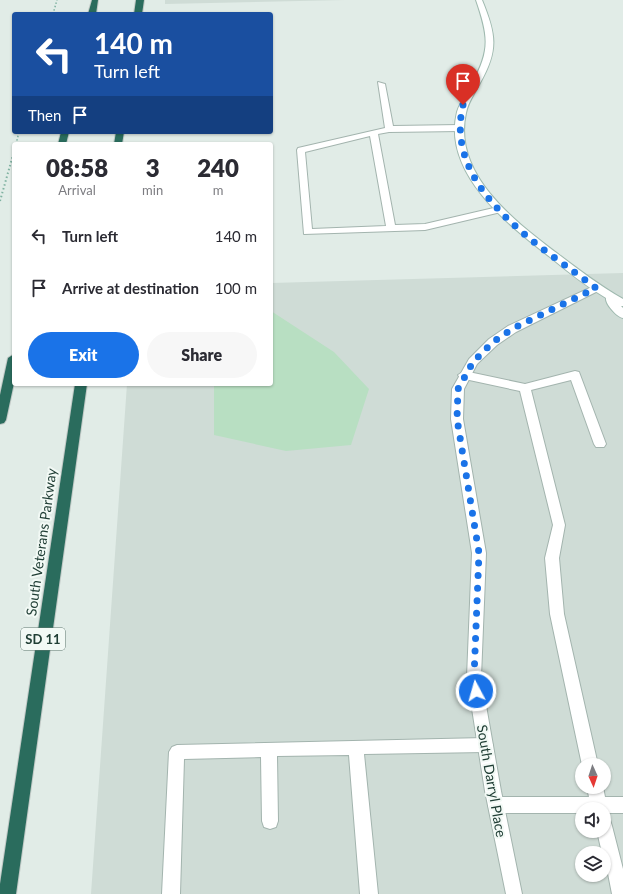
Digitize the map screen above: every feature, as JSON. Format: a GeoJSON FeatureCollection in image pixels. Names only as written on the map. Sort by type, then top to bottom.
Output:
{"type":"FeatureCollection","features":[{"type":"Feature","properties":{"kind":"highway"},"geometry":{"type":"LineString","coordinates":[[92,12],[95,0]]}},
{"type":"Feature","properties":{"kind":"highway"},"geometry":{"type":"LineString","coordinates":[[138,12],[140,0]]}},
{"type":"Feature","properties":{"kind":"highway"},"geometry":{"type":"LineString","coordinates":[[0,420],[12,367]]}},
{"type":"Feature","properties":{"kind":"highway","name":"South Veterans Parkway"},"geometry":{"type":"LineString","coordinates":[[7,894],[81,386]]}},
{"type":"Feature","properties":{"kind":"street"},"geometry":{"type":"LineString","coordinates":[[478,0],[491,30],[492,48],[486,67],[463,105],[460,128],[462,149],[470,171],[498,210],[522,232],[601,291],[623,303]]}},
{"type":"Feature","properties":{"kind":"street"},"geometry":{"type":"LineString","coordinates":[[381,84],[389,129]]}},
{"type":"Feature","properties":{"kind":"street"},"geometry":{"type":"LineString","coordinates":[[460,128],[389,129],[301,150],[307,232],[425,227],[498,210]]}},
{"type":"Feature","properties":{"kind":"street"},"geometry":{"type":"LineString","coordinates":[[373,132],[391,229]]}},
{"type":"Feature","properties":{"kind":"street"},"geometry":{"type":"LineString","coordinates":[[601,291],[623,315]]}},
{"type":"Feature","properties":{"kind":"street","name":"South Darryl Place"},"geometry":{"type":"LineString","coordinates":[[514,894],[496,805],[474,677],[479,553],[457,419],[458,389],[464,375],[473,362],[493,342],[512,329],[601,291]]}},
{"type":"Feature","properties":{"kind":"street"},"geometry":{"type":"LineString","coordinates":[[464,375],[525,388],[575,375],[600,444]]}},
{"type":"Feature","properties":{"kind":"street"},"geometry":{"type":"LineString","coordinates":[[525,388],[559,525],[552,558],[557,614],[588,758]]}},
{"type":"Feature","properties":{"kind":"street"},"geometry":{"type":"LineString","coordinates":[[171,894],[177,752],[485,745]]}},
{"type":"Feature","properties":{"kind":"street"},"geometry":{"type":"LineString","coordinates":[[356,747],[369,894]]}},
{"type":"Feature","properties":{"kind":"street"},"geometry":{"type":"LineString","coordinates":[[269,749],[270,821]]}},
{"type":"Feature","properties":{"kind":"street"},"geometry":{"type":"LineString","coordinates":[[496,805],[575,807]]}},
{"type":"Feature","properties":{"kind":"street"},"geometry":{"type":"LineString","coordinates":[[611,806],[623,805]]}},
{"type":"Feature","properties":{"kind":"street"},"geometry":{"type":"LineString","coordinates":[[607,838],[621,894]]}},
{"type":"Feature","properties":{"kind":"path"},"geometry":{"type":"LineString","coordinates":[[54,12],[57,0]]}},
{"type":"Feature","properties":{"kind":"path"},"geometry":{"type":"LineString","coordinates":[[0,201],[12,158]]}},
{"type":"Feature","properties":{"kind":"shaded area"},"geometry":{"type":"Polygon","coordinates":[[[165,0],[345,0],[165,4],[165,0]]]}},
{"type":"Feature","properties":{"kind":"shaded area"},"geometry":{"type":"Polygon","coordinates":[[[623,273],[623,894],[91,894],[127,386],[273,386],[273,283],[623,273]]]}},
{"type":"Feature","properties":{"kind":"green space"},"geometry":{"type":"Polygon","coordinates":[[[273,312],[334,352],[369,389],[351,445],[286,451],[214,435],[214,386],[273,386],[273,312]]]}},
{"type":"Feature","properties":{"kind":"route"},"geometry":{"type":"LineString","coordinates":[[463,105],[460,128],[462,149],[470,171],[483,190],[498,210],[522,232],[596,288],[512,329],[493,342],[473,362],[464,375],[458,389],[457,419],[479,553],[474,677],[476,691]]}}]}
